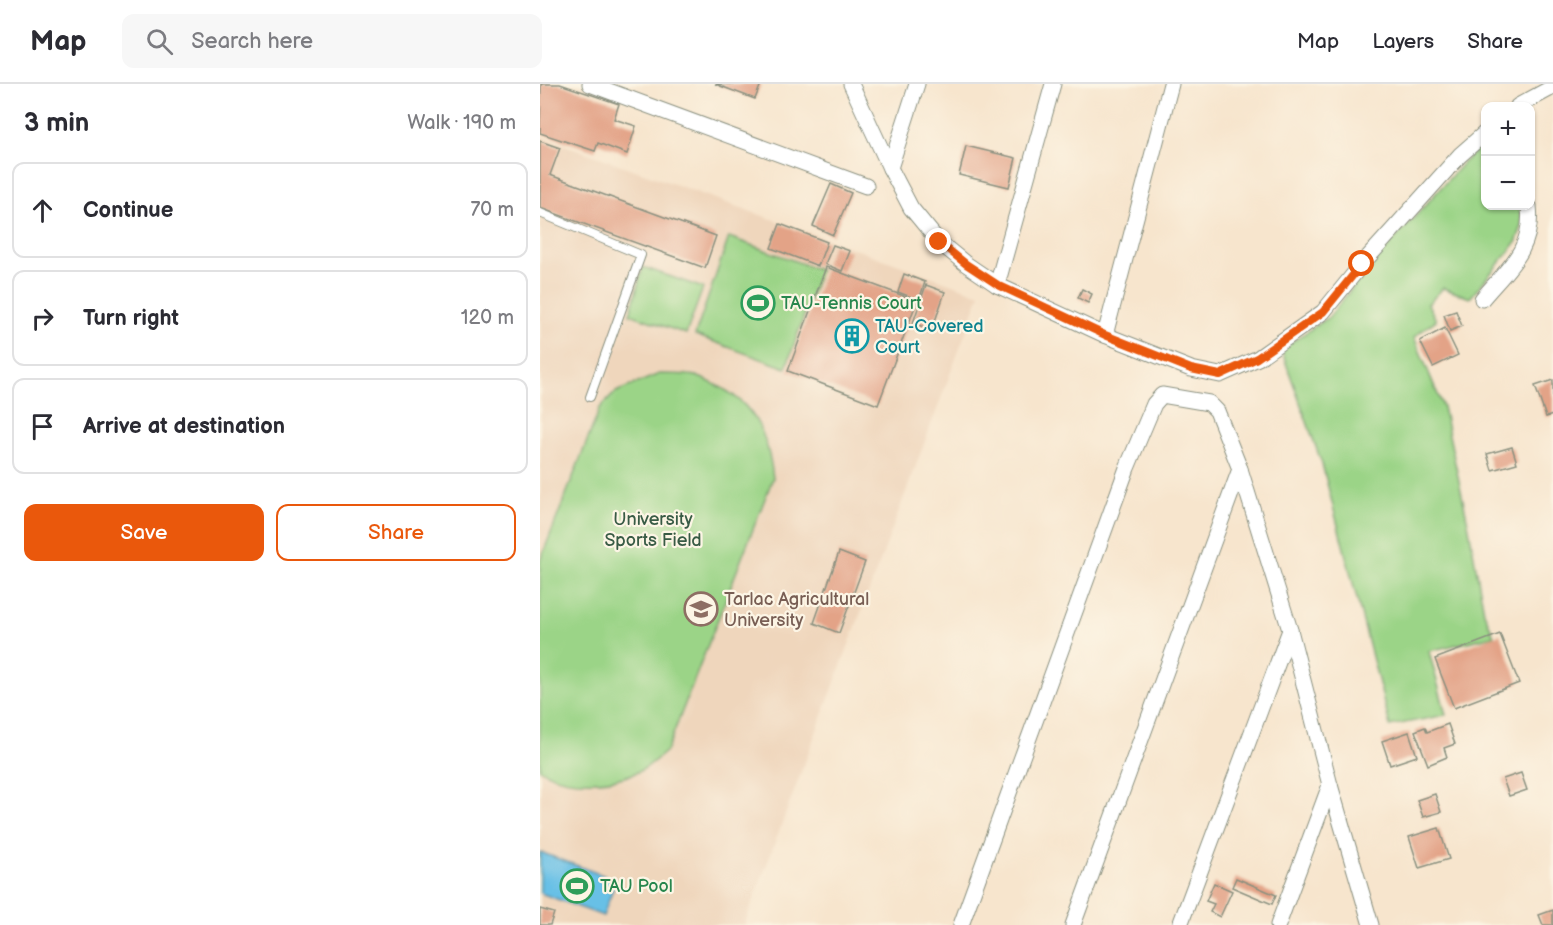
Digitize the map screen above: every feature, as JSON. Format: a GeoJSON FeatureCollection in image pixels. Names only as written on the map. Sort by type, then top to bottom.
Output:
{"type":"FeatureCollection","features":[{"type":"Feature","properties":{"kind":"street"},"geometry":{"type":"LineString","coordinates":[[590,84],[866,186]]}},
{"type":"Feature","properties":{"kind":"street"},"geometry":{"type":"LineString","coordinates":[[850,84],[911,208],[939,242],[966,264],[998,285],[1105,335],[1191,369],[1220,375],[1257,358],[1323,312],[1362,264],[1460,155],[1481,137]]}},
{"type":"Feature","properties":{"kind":"street"},"geometry":{"type":"LineString","coordinates":[[890,168],[917,84]]}},
{"type":"Feature","properties":{"kind":"street"},"geometry":{"type":"LineString","coordinates":[[998,285],[1053,84]]}},
{"type":"Feature","properties":{"kind":"street"},"geometry":{"type":"LineString","coordinates":[[1105,335],[1172,84]]}},
{"type":"Feature","properties":{"kind":"street"},"geometry":{"type":"LineString","coordinates":[[1525,102],[1553,87]]}},
{"type":"Feature","properties":{"kind":"street"},"geometry":{"type":"LineString","coordinates":[[1482,299],[1524,250],[1530,227],[1529,210]]}},
{"type":"Feature","properties":{"kind":"street"},"geometry":{"type":"LineString","coordinates":[[961,925],[1127,468],[1157,399],[1162,395],[1214,407],[1240,469],[1290,630],[1330,785],[1371,925]]}},
{"type":"Feature","properties":{"kind":"street"},"geometry":{"type":"LineString","coordinates":[[1073,925],[1240,469]]}},
{"type":"Feature","properties":{"kind":"street"},"geometry":{"type":"LineString","coordinates":[[1180,925],[1290,630]]}},
{"type":"Feature","properties":{"kind":"street"},"geometry":{"type":"LineString","coordinates":[[1278,925],[1330,785]]}},
{"type":"Feature","properties":{"kind":"lane"},"geometry":{"type":"LineString","coordinates":[[540,213],[641,255],[590,397]]}},
{"type":"Feature","properties":{"kind":"shaded area","name":"Tarlac Agricultural University"},"geometry":{"type":"Polygon","coordinates":[[[540,136],[980,294],[744,925],[540,925],[540,136]]]}},
{"type":"Feature","properties":{"kind":"green space"},"geometry":{"type":"Polygon","coordinates":[[[1481,147],[1481,210],[1520,210],[1522,226],[1516,243],[1470,298],[1443,288],[1428,304],[1436,320],[1414,337],[1443,407],[1484,612],[1494,636],[1429,651],[1446,715],[1390,726],[1322,464],[1281,349],[1328,318],[1368,269],[1463,163],[1481,147]]]}},
{"type":"Feature","properties":{"kind":"green space","name":"TAU-Tennis Court"},"geometry":{"type":"Polygon","coordinates":[[[729,237],[820,270],[786,368],[695,335],[729,237]]]}},
{"type":"Feature","properties":{"kind":"green space"},"geometry":{"type":"Polygon","coordinates":[[[643,267],[703,288],[686,334],[630,314],[643,267]]]}},
{"type":"Feature","properties":{"kind":"green space","name":"University Sports Field"},"geometry":{"type":"Polygon","coordinates":[[[659,374],[696,376],[728,392],[740,401],[757,422],[763,434],[773,478],[667,750],[645,768],[621,777],[592,781],[563,779],[540,769],[540,561],[600,408],[616,392],[659,374]]]}},
{"type":"Feature","properties":{"kind":"water","name":"TAU Pool"},"geometry":{"type":"Polygon","coordinates":[[[540,852],[616,880],[603,916],[540,893],[540,852]]]}},
{"type":"Feature","properties":{"kind":"building"},"geometry":{"type":"Polygon","coordinates":[[[541,84],[560,84],[619,104],[614,119],[636,126],[627,154],[598,143],[595,151],[540,133],[541,84]]]}},
{"type":"Feature","properties":{"kind":"building"},"geometry":{"type":"Polygon","coordinates":[[[715,84],[761,84],[755,99],[715,84]]]}},
{"type":"Feature","properties":{"kind":"building"},"geometry":{"type":"Polygon","coordinates":[[[540,141],[560,148],[550,175],[716,236],[705,268],[540,208],[540,141]]]}},
{"type":"Feature","properties":{"kind":"building"},"geometry":{"type":"Polygon","coordinates":[[[966,146],[1016,158],[1009,187],[959,175],[966,146]]]}},
{"type":"Feature","properties":{"kind":"building"},"geometry":{"type":"Polygon","coordinates":[[[831,184],[851,193],[833,235],[813,226],[831,184]]]}},
{"type":"Feature","properties":{"kind":"building"},"geometry":{"type":"Polygon","coordinates":[[[780,224],[827,242],[818,266],[771,248],[780,224]]]}},
{"type":"Feature","properties":{"kind":"building"},"geometry":{"type":"Polygon","coordinates":[[[833,245],[850,251],[842,271],[825,264],[833,245]]]}},
{"type":"Feature","properties":{"kind":"building","name":"TAU-Covered Court"},"geometry":{"type":"Polygon","coordinates":[[[826,267],[917,301],[878,405],[788,371],[826,267]]]}},
{"type":"Feature","properties":{"kind":"building"},"geometry":{"type":"Polygon","coordinates":[[[904,274],[925,282],[919,300],[898,292],[904,274]]]}},
{"type":"Feature","properties":{"kind":"building"},"geometry":{"type":"Polygon","coordinates":[[[926,285],[945,292],[932,330],[913,323],[926,285]]]}},
{"type":"Feature","properties":{"kind":"building"},"geometry":{"type":"Polygon","coordinates":[[[1082,289],[1092,294],[1088,303],[1078,298],[1082,289]]]}},
{"type":"Feature","properties":{"kind":"building"},"geometry":{"type":"Polygon","coordinates":[[[1456,311],[1462,326],[1450,331],[1444,315],[1456,311]]]}},
{"type":"Feature","properties":{"kind":"building"},"geometry":{"type":"Polygon","coordinates":[[[1445,328],[1458,355],[1433,367],[1420,341],[1445,328]]]}},
{"type":"Feature","properties":{"kind":"building"},"geometry":{"type":"Polygon","coordinates":[[[1553,380],[1553,415],[1546,417],[1535,386],[1553,380]]]}},
{"type":"Feature","properties":{"kind":"building"},"geometry":{"type":"Polygon","coordinates":[[[1512,447],[1517,463],[1492,470],[1487,454],[1512,447]]]}},
{"type":"Feature","properties":{"kind":"building"},"geometry":{"type":"Polygon","coordinates":[[[839,552],[865,562],[839,633],[814,623],[839,552]]]}},
{"type":"Feature","properties":{"kind":"building"},"geometry":{"type":"Polygon","coordinates":[[[1500,634],[1519,683],[1454,708],[1435,659],[1500,634]]]}},
{"type":"Feature","properties":{"kind":"building"},"geometry":{"type":"Polygon","coordinates":[[[1448,724],[1455,744],[1444,748],[1447,757],[1428,765],[1415,731],[1425,727],[1427,732],[1448,724]]]}},
{"type":"Feature","properties":{"kind":"building"},"geometry":{"type":"Polygon","coordinates":[[[1409,732],[1417,756],[1390,765],[1382,741],[1409,732]]]}},
{"type":"Feature","properties":{"kind":"building"},"geometry":{"type":"Polygon","coordinates":[[[1521,773],[1527,790],[1509,796],[1503,779],[1521,773]]]}},
{"type":"Feature","properties":{"kind":"building"},"geometry":{"type":"Polygon","coordinates":[[[1435,794],[1441,812],[1423,817],[1417,800],[1435,794]]]}},
{"type":"Feature","properties":{"kind":"building"},"geometry":{"type":"Polygon","coordinates":[[[1439,828],[1449,859],[1419,868],[1409,837],[1439,828]]]}},
{"type":"Feature","properties":{"kind":"building"},"geometry":{"type":"Polygon","coordinates":[[[1236,878],[1276,895],[1272,904],[1232,887],[1236,878]]]}},
{"type":"Feature","properties":{"kind":"building"},"geometry":{"type":"Polygon","coordinates":[[[1214,883],[1232,891],[1220,917],[1210,912],[1214,904],[1206,901],[1214,883]]]}},
{"type":"Feature","properties":{"kind":"building"},"geometry":{"type":"Polygon","coordinates":[[[540,909],[554,913],[550,925],[540,925],[540,909]]]}},
{"type":"Feature","properties":{"kind":"building"},"geometry":{"type":"Polygon","coordinates":[[[1553,910],[1553,925],[1543,925],[1539,915],[1553,910]]]}},
{"type":"Feature","properties":{"kind":"place","name":"TAU-Tennis Court"},"geometry":{"type":"Point","coordinates":[758,303]}},
{"type":"Feature","properties":{"kind":"place","name":"TAU-Covered Court"},"geometry":{"type":"Point","coordinates":[852,336]}},
{"type":"Feature","properties":{"kind":"place","name":"Tarlac Agricultural University"},"geometry":{"type":"Point","coordinates":[701,609]}},
{"type":"Feature","properties":{"kind":"place","name":"TAU Pool"},"geometry":{"type":"Point","coordinates":[577,886]}},
{"type":"Feature","properties":{"kind":"route"},"geometry":{"type":"LineString","coordinates":[[939,242],[966,264],[998,285],[1105,335],[1191,369],[1220,375],[1257,358],[1323,312],[1362,264]]}}]}
